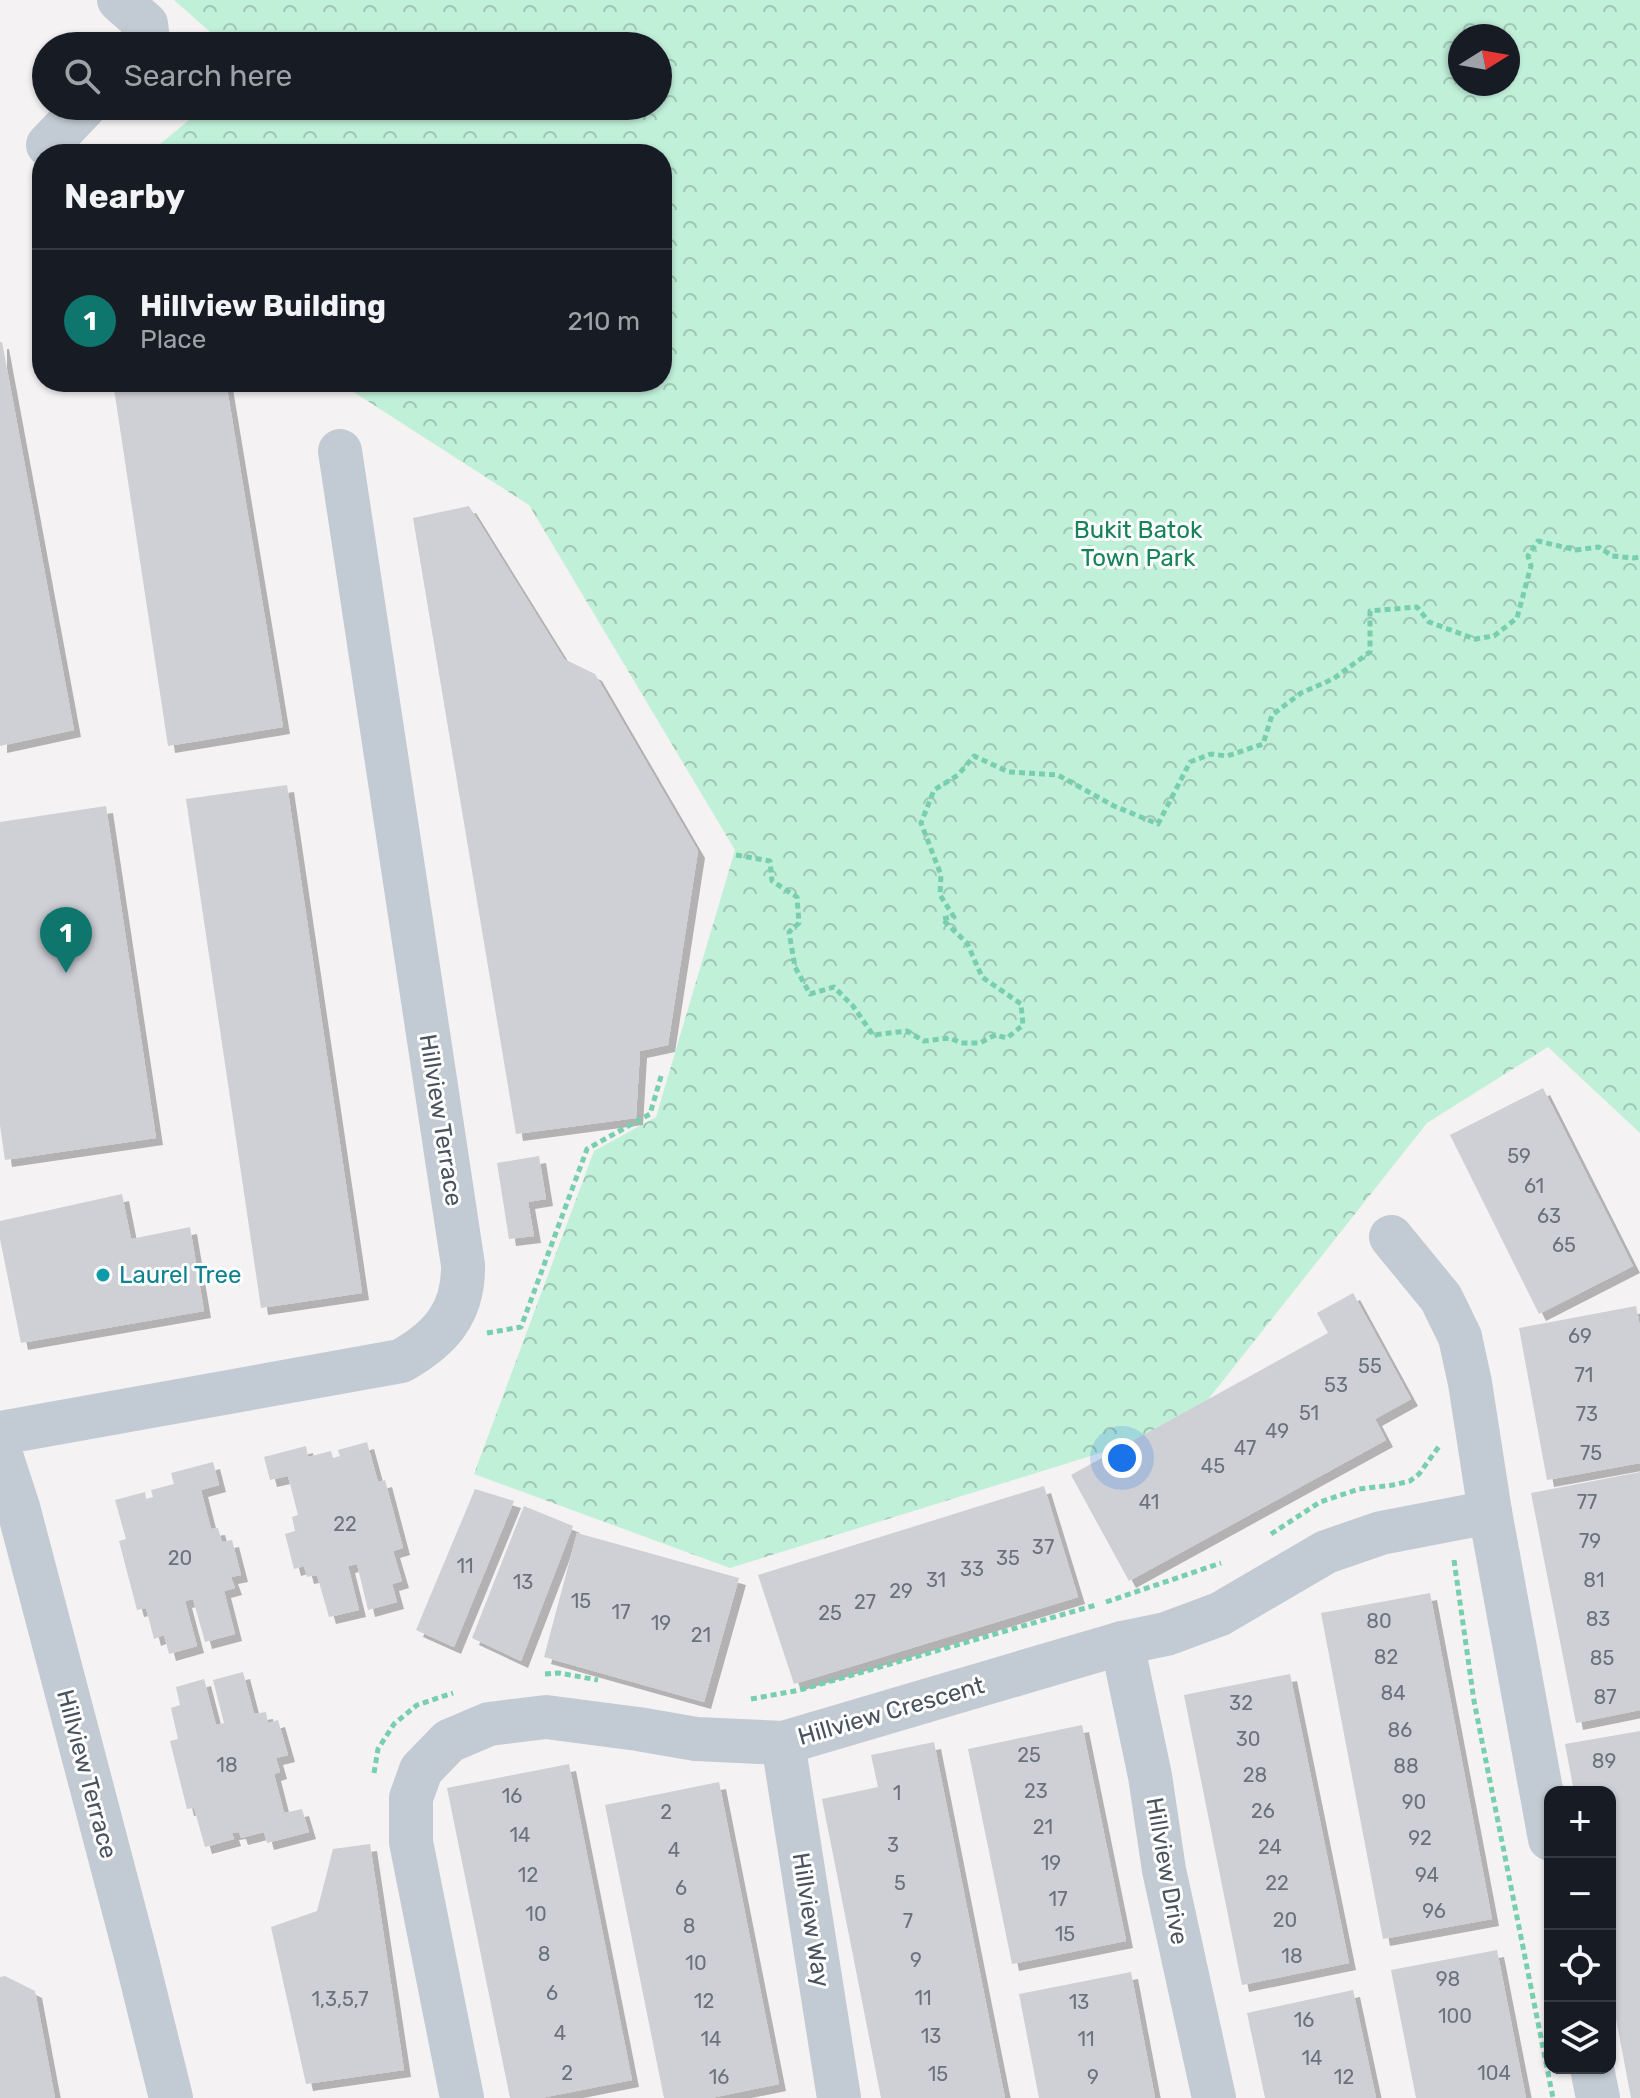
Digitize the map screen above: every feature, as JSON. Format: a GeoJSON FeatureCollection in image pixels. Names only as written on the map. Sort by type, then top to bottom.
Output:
{"type":"FeatureCollection","features":[{"type":"Feature","properties":{"kind":"street"},"geometry":{"type":"LineString","coordinates":[[119,0],[146,24],[147,32]]}},
{"type":"Feature","properties":{"kind":"street"},"geometry":{"type":"LineString","coordinates":[[49,144],[72,120]]}},
{"type":"Feature","properties":{"kind":"street","name":"Hillview Terrace"},"geometry":{"type":"LineString","coordinates":[[0,1433],[401,1361],[428,1343],[448,1323],[464,1285],[340,451]]}},
{"type":"Feature","properties":{"kind":"street"},"geometry":{"type":"LineString","coordinates":[[1391,1237],[1441,1298],[1460,1337],[1470,1383],[1469,1517],[1544,1815]]}},
{"type":"Feature","properties":{"kind":"street","name":"Hillview Terrace"},"geometry":{"type":"LineString","coordinates":[[0,1452],[18,1507],[171,2098]]}},
{"type":"Feature","properties":{"kind":"street","name":"Hillview Crescent"},"geometry":{"type":"LineString","coordinates":[[462,2098],[411,1842],[411,1798],[421,1770],[449,1741],[489,1724],[546,1717],[696,1739],[783,1743],[1122,1643],[1166,1634],[1220,1614],[1326,1552],[1381,1533],[1469,1517]]}},
{"type":"Feature","properties":{"kind":"street","name":"Hillview Drive"},"geometry":{"type":"LineString","coordinates":[[1122,1643],[1150,1776],[1164,1870],[1214,2098]]}},
{"type":"Feature","properties":{"kind":"street","name":"Hillview Way"},"geometry":{"type":"LineString","coordinates":[[783,1743],[839,2098]]}},
{"type":"Feature","properties":{"kind":"street"},"geometry":{"type":"LineString","coordinates":[[1593,2074],[1598,2098]]}},
{"type":"Feature","properties":{"kind":"path"},"geometry":{"type":"LineString","coordinates":[[736,855],[770,861],[772,881],[797,897],[799,923],[789,932],[795,967],[810,994],[834,987],[853,1006],[873,1035],[907,1031],[924,1041],[950,1038],[961,1043],[980,1043],[995,1035],[1007,1038],[1023,1025],[1021,1004],[982,977],[967,943],[942,919],[954,917],[940,895],[941,875],[921,823],[934,790],[958,775],[974,756],[1009,772],[1058,775],[1114,806],[1158,824],[1190,762],[1211,754],[1227,756],[1263,744],[1272,715],[1301,693],[1333,679],[1370,652],[1370,611],[1417,607],[1429,622],[1475,639],[1494,636],[1517,618],[1531,566],[1528,556],[1538,541],[1576,550],[1599,547],[1612,556],[1640,557]]}},
{"type":"Feature","properties":{"kind":"path"},"geometry":{"type":"LineString","coordinates":[[428,1343],[521,1327],[587,1149],[650,1114],[662,1073]]}},
{"type":"Feature","properties":{"kind":"path"},"geometry":{"type":"LineString","coordinates":[[1440,1444],[1442,1459]]}},
{"type":"Feature","properties":{"kind":"path"},"geometry":{"type":"LineString","coordinates":[[1469,1517],[1474,1701],[1553,2098]]}},
{"type":"Feature","properties":{"kind":"green space","name":"Bukit Batok Town Park"},"geometry":{"type":"Polygon","coordinates":[[[174,0],[1640,0],[1640,1133],[1548,1047],[1427,1123],[1187,1426],[730,1568],[474,1474],[594,1151],[656,1117],[735,850],[529,505],[354,392],[672,392],[672,144],[160,144],[189,120],[672,120],[672,32],[210,32],[174,0]]]}},
{"type":"Feature","properties":{"kind":"building"},"geometry":{"type":"Polygon","coordinates":[[[0,342],[74,730],[0,746],[0,342]]]}},
{"type":"Feature","properties":{"kind":"building"},"geometry":{"type":"Polygon","coordinates":[[[115,392],[228,392],[283,727],[168,746],[115,392]]]}},
{"type":"Feature","properties":{"kind":"building"},"geometry":{"type":"Polygon","coordinates":[[[469,506],[564,659],[595,674],[698,851],[668,1045],[640,1051],[636,1118],[516,1134],[413,518],[469,506]]]}},
{"type":"Feature","properties":{"kind":"building"},"geometry":{"type":"Polygon","coordinates":[[[287,785],[362,1293],[261,1308],[186,799],[287,785]]]}},
{"type":"Feature","properties":{"kind":"building"},"geometry":{"type":"Polygon","coordinates":[[[106,806],[156,1138],[5,1160],[0,1125],[0,822],[106,806]]]}},
{"type":"Feature","properties":{"kind":"building"},"geometry":{"type":"Polygon","coordinates":[[[1543,1088],[1633,1266],[1539,1314],[1450,1135],[1543,1088]]]}},
{"type":"Feature","properties":{"kind":"building"},"geometry":{"type":"Polygon","coordinates":[[[539,1156],[546,1199],[528,1202],[534,1236],[509,1239],[497,1163],[539,1156]]]}},
{"type":"Feature","properties":{"kind":"building","name":"Laurel Tree"},"geometry":{"type":"Polygon","coordinates":[[[122,1194],[131,1239],[190,1227],[204,1311],[21,1343],[0,1239],[0,1221],[122,1194]]]}},
{"type":"Feature","properties":{"kind":"building"},"geometry":{"type":"Polygon","coordinates":[[[1353,1293],[1411,1399],[1375,1419],[1386,1440],[1129,1581],[1071,1475],[1328,1333],[1317,1313],[1353,1293]]]}},
{"type":"Feature","properties":{"kind":"building"},"geometry":{"type":"Polygon","coordinates":[[[1636,1306],[1640,1327],[1640,1463],[1547,1480],[1519,1328],[1636,1306]]]}},
{"type":"Feature","properties":{"kind":"building"},"geometry":{"type":"Polygon","coordinates":[[[367,1442],[378,1482],[385,1480],[403,1548],[393,1551],[402,1581],[392,1584],[397,1602],[368,1610],[357,1564],[348,1566],[359,1610],[329,1617],[317,1575],[307,1577],[304,1566],[294,1569],[285,1534],[295,1531],[292,1517],[298,1515],[288,1476],[270,1480],[264,1457],[306,1446],[308,1457],[331,1451],[333,1458],[340,1456],[338,1450],[367,1442]]]}},
{"type":"Feature","properties":{"kind":"building"},"geometry":{"type":"Polygon","coordinates":[[[213,1462],[219,1485],[201,1490],[211,1529],[218,1528],[222,1542],[232,1540],[241,1575],[231,1577],[235,1588],[224,1591],[235,1634],[205,1642],[193,1599],[185,1601],[197,1646],[169,1654],[164,1635],[154,1639],[146,1608],[137,1610],[119,1541],[126,1539],[115,1500],[145,1492],[146,1499],[153,1497],[151,1490],[174,1484],[171,1473],[213,1462]]]}},
{"type":"Feature","properties":{"kind":"building"},"geometry":{"type":"Polygon","coordinates":[[[1640,1472],[1640,1710],[1576,1723],[1531,1493],[1640,1472]]]}},
{"type":"Feature","properties":{"kind":"building"},"geometry":{"type":"Polygon","coordinates":[[[1044,1486],[1078,1597],[794,1684],[758,1575],[1044,1486]]]}},
{"type":"Feature","properties":{"kind":"building"},"geometry":{"type":"Polygon","coordinates":[[[475,1489],[514,1501],[454,1647],[416,1630],[475,1489]]]}},
{"type":"Feature","properties":{"kind":"building"},"geometry":{"type":"Polygon","coordinates":[[[524,1506],[573,1526],[521,1661],[472,1638],[524,1506]]]}},
{"type":"Feature","properties":{"kind":"building"},"geometry":{"type":"Polygon","coordinates":[[[577,1533],[739,1578],[704,1702],[544,1657],[577,1533]]]}},
{"type":"Feature","properties":{"kind":"building"},"geometry":{"type":"Polygon","coordinates":[[[1430,1593],[1492,1919],[1383,1939],[1321,1613],[1430,1593]]]}},
{"type":"Feature","properties":{"kind":"building"},"geometry":{"type":"Polygon","coordinates":[[[243,1672],[254,1714],[266,1712],[268,1723],[278,1720],[288,1755],[276,1758],[280,1772],[274,1774],[284,1813],[302,1809],[309,1832],[267,1843],[264,1832],[241,1838],[239,1832],[232,1833],[234,1839],[205,1847],[194,1808],[187,1809],[170,1741],[178,1739],[171,1708],[180,1705],[176,1687],[204,1679],[216,1725],[224,1723],[213,1680],[243,1672]]]}},
{"type":"Feature","properties":{"kind":"building"},"geometry":{"type":"Polygon","coordinates":[[[1290,1674],[1349,1963],[1242,1985],[1184,1695],[1290,1674]]]}},
{"type":"Feature","properties":{"kind":"building"},"geometry":{"type":"Polygon","coordinates":[[[1082,1725],[1126,1941],[1012,1964],[968,1749],[1082,1725]]]}},
{"type":"Feature","properties":{"kind":"building"},"geometry":{"type":"Polygon","coordinates":[[[1640,1731],[1640,2098],[1631,2098],[1616,2019],[1616,1786],[1573,1786],[1565,1744],[1640,1731]]]}},
{"type":"Feature","properties":{"kind":"building"},"geometry":{"type":"Polygon","coordinates":[[[934,1742],[1005,2098],[881,2098],[822,1799],[878,1787],[871,1755],[934,1742]]]}},
{"type":"Feature","properties":{"kind":"building"},"geometry":{"type":"Polygon","coordinates":[[[569,1764],[632,2080],[541,2098],[510,2098],[447,1788],[569,1764]]]}},
{"type":"Feature","properties":{"kind":"building"},"geometry":{"type":"Polygon","coordinates":[[[719,1782],[779,2084],[711,2098],[664,2098],[605,1805],[719,1782]]]}},
{"type":"Feature","properties":{"kind":"building"},"geometry":{"type":"Polygon","coordinates":[[[370,1844],[404,2070],[306,2084],[271,1927],[317,1911],[333,1849],[370,1844]]]}},
{"type":"Feature","properties":{"kind":"building"},"geometry":{"type":"Polygon","coordinates":[[[1497,1950],[1526,2098],[1416,2098],[1391,1970],[1497,1950]]]}},
{"type":"Feature","properties":{"kind":"building"},"geometry":{"type":"Polygon","coordinates":[[[1131,1972],[1155,2098],[1039,2098],[1019,1994],[1131,1972]]]}},
{"type":"Feature","properties":{"kind":"building"},"geometry":{"type":"Polygon","coordinates":[[[5,1976],[35,1991],[55,2098],[0,2098],[0,1977],[5,1976]]]}},
{"type":"Feature","properties":{"kind":"building"},"geometry":{"type":"Polygon","coordinates":[[[1353,1990],[1376,2098],[1265,2098],[1247,2013],[1353,1990]]]}},
{"type":"Feature","properties":{"kind":"place","name":"Hillview Building"},"geometry":{"type":"Point","coordinates":[66,973]}},
{"type":"Feature","properties":{"kind":"place","name":"Laurel Tree"},"geometry":{"type":"Point","coordinates":[103,1275]}}]}
